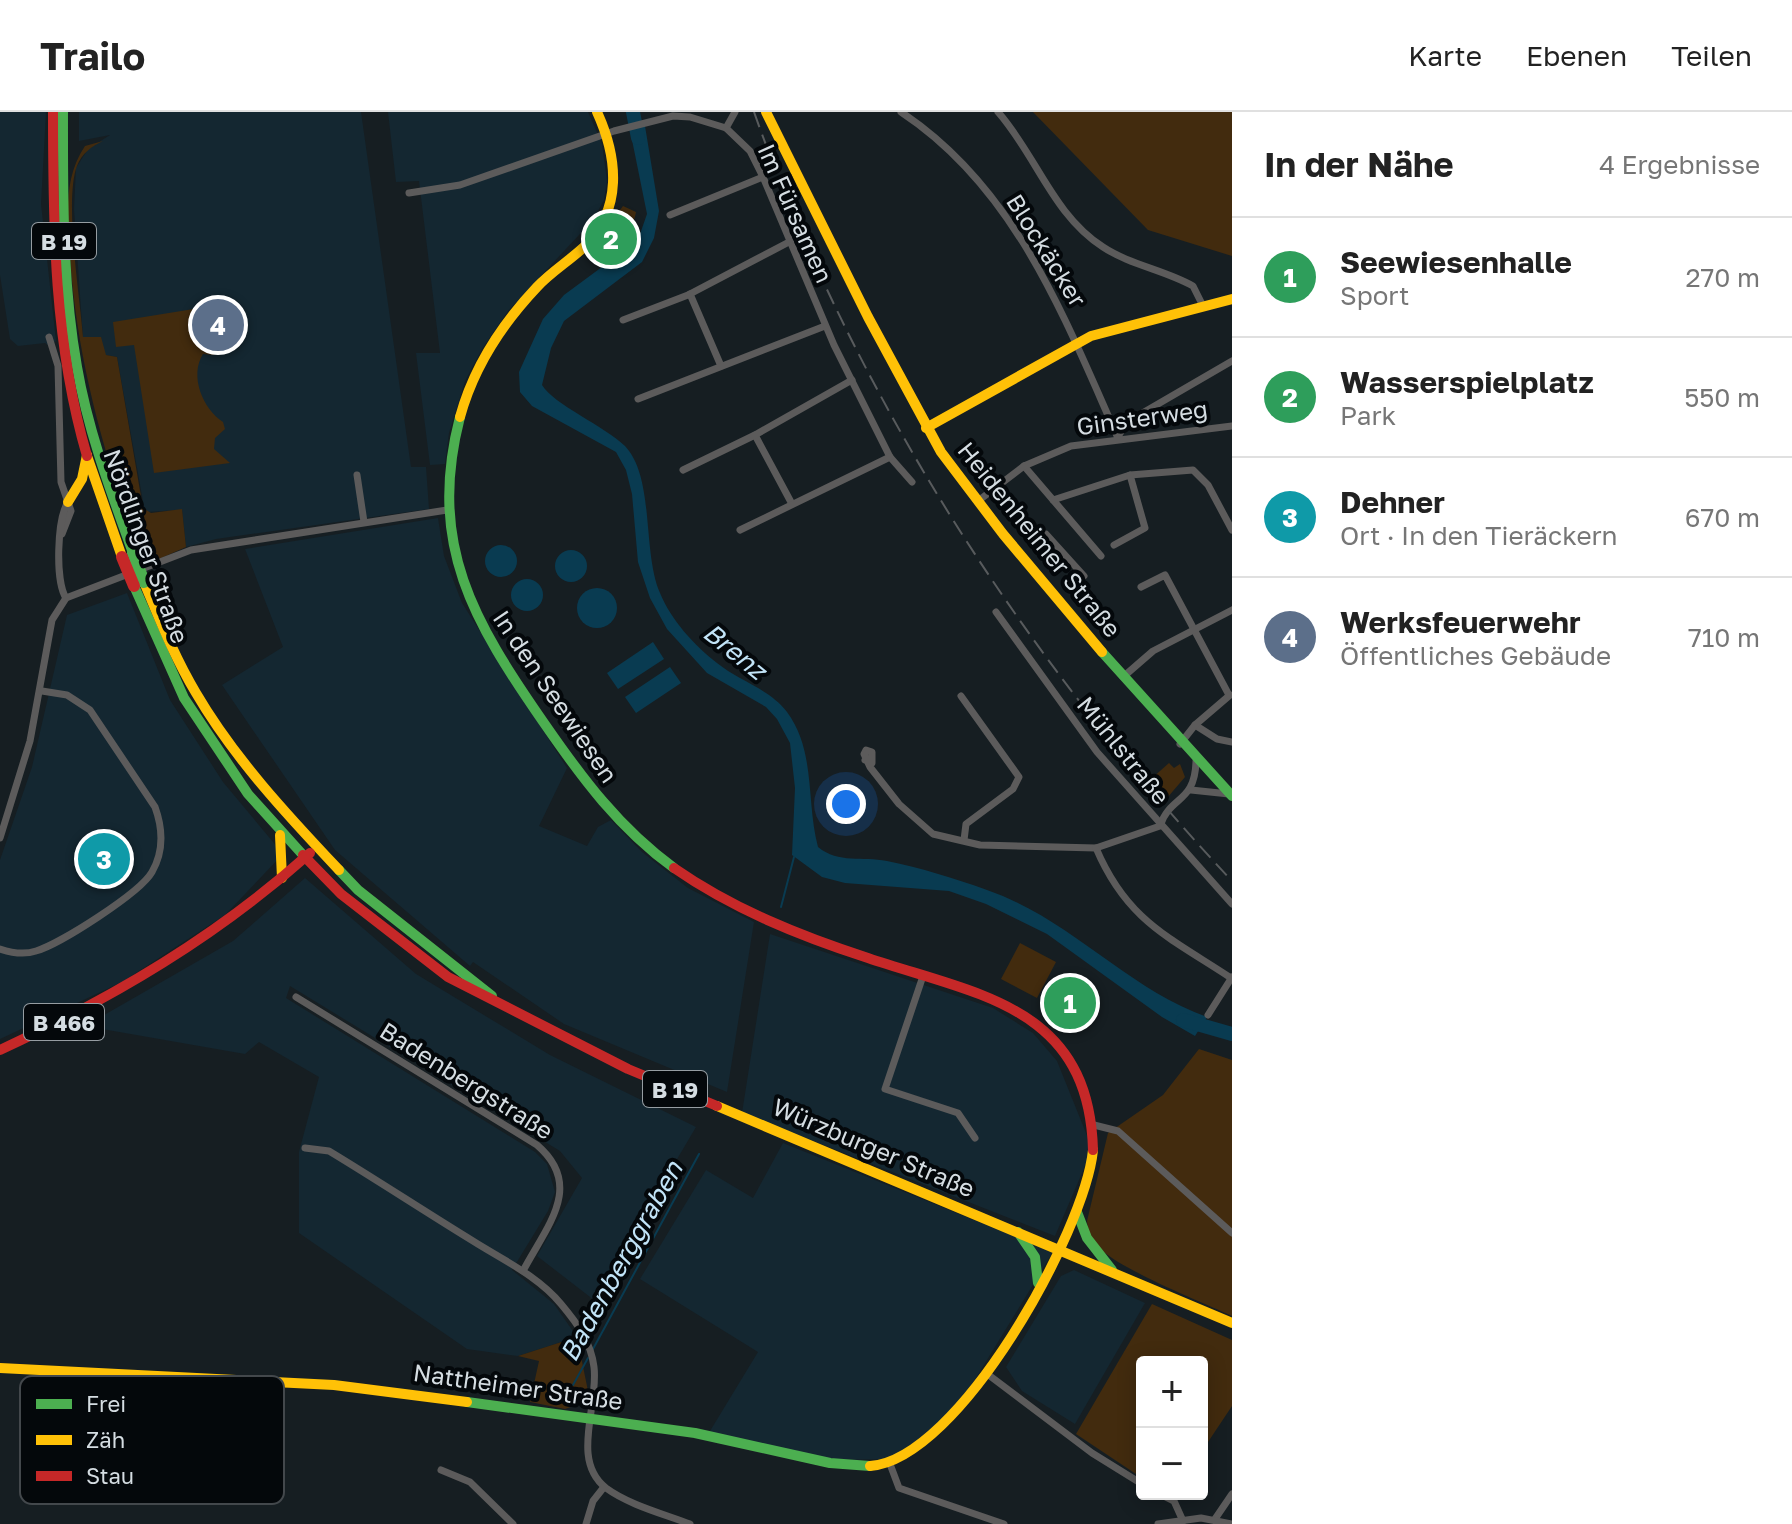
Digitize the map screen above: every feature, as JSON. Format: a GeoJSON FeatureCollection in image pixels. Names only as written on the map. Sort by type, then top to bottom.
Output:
{"type":"FeatureCollection","features":[{"type":"Feature","properties":{"kind":"street","name":"Nördlinger Straße"},"geometry":{"type":"LineString","coordinates":[[53,112],[56,271],[66,364],[87,452],[184,698],[230,770],[304,858]]}},
{"type":"Feature","properties":{"kind":"street","name":"Nördlinger Straße"},"geometry":{"type":"LineString","coordinates":[[63,112],[64,247],[77,368],[128,555]]}},
{"type":"Feature","properties":{"kind":"street","name":"In den Seewiesen"},"geometry":{"type":"LineString","coordinates":[[597,112],[607,133],[612,160],[611,206],[601,228],[574,258],[544,280],[510,316],[469,387],[455,437],[447,510],[450,543],[478,622],[511,676],[597,798],[645,848],[725,903],[821,942],[996,997],[1039,1025],[1081,1081],[1094,1125],[1090,1176],[1077,1212],[1059,1249],[986,1373],[963,1408],[931,1439],[890,1464]]}},
{"type":"Feature","properties":{"kind":"street"},"geometry":{"type":"LineString","coordinates":[[726,128],[735,112]]}},
{"type":"Feature","properties":{"kind":"street","name":"Heidenheimer Straße"},"geometry":{"type":"LineString","coordinates":[[766,112],[926,428],[978,501],[1123,677],[1180,744],[1232,795]]}},
{"type":"Feature","properties":{"kind":"street","name":"Blockäcker"},"geometry":{"type":"LineString","coordinates":[[901,112],[928,130],[964,164],[997,205],[1051,288],[1078,342],[1118,438]]}},
{"type":"Feature","properties":{"kind":"street"},"geometry":{"type":"LineString","coordinates":[[998,112],[1027,151],[1053,196],[1089,237],[1113,253],[1193,286],[1203,306]]}},
{"type":"Feature","properties":{"kind":"street","name":"Im Fürsamen"},"geometry":{"type":"LineString","coordinates":[[409,193],[460,185],[607,133],[652,121],[690,117],[726,128],[750,151],[825,326],[890,457],[912,482]]}},
{"type":"Feature","properties":{"kind":"street"},"geometry":{"type":"LineString","coordinates":[[670,215],[763,177]]}},
{"type":"Feature","properties":{"kind":"street"},"geometry":{"type":"LineString","coordinates":[[623,320],[690,294],[789,242]]}},
{"type":"Feature","properties":{"kind":"street"},"geometry":{"type":"LineString","coordinates":[[690,294],[721,366]]}},
{"type":"Feature","properties":{"kind":"street"},"geometry":{"type":"LineString","coordinates":[[926,428],[1078,342],[1107,329],[1232,299]]}},
{"type":"Feature","properties":{"kind":"street"},"geometry":{"type":"LineString","coordinates":[[638,399],[825,326]]}},
{"type":"Feature","properties":{"kind":"street"},"geometry":{"type":"LineString","coordinates":[[49,337],[58,366],[61,482],[70,516],[62,534],[59,583],[66,598]]}},
{"type":"Feature","properties":{"kind":"street"},"geometry":{"type":"LineString","coordinates":[[1118,438],[1120,429],[1127,422],[1232,361]]}},
{"type":"Feature","properties":{"kind":"street"},"geometry":{"type":"LineString","coordinates":[[683,470],[755,435],[852,380]]}},
{"type":"Feature","properties":{"kind":"street","name":"Ginsterweg"},"geometry":{"type":"LineString","coordinates":[[978,501],[1024,466],[1071,446],[1232,426]]}},
{"type":"Feature","properties":{"kind":"street"},"geometry":{"type":"LineString","coordinates":[[755,435],[792,504]]}},
{"type":"Feature","properties":{"kind":"street"},"geometry":{"type":"LineString","coordinates":[[68,502],[82,479],[87,452]]}},
{"type":"Feature","properties":{"kind":"street"},"geometry":{"type":"LineString","coordinates":[[740,530],[890,457]]}},
{"type":"Feature","properties":{"kind":"street"},"geometry":{"type":"LineString","coordinates":[[1024,466],[1101,556]]}},
{"type":"Feature","properties":{"kind":"street"},"geometry":{"type":"LineString","coordinates":[[1053,500],[1130,475],[1193,470],[1208,485],[1232,530]]}},
{"type":"Feature","properties":{"kind":"street"},"geometry":{"type":"LineString","coordinates":[[357,475],[364,522]]}},
{"type":"Feature","properties":{"kind":"street"},"geometry":{"type":"LineString","coordinates":[[1114,545],[1145,528],[1130,475]]}},
{"type":"Feature","properties":{"kind":"street"},"geometry":{"type":"LineString","coordinates":[[995,487],[1036,533],[1046,534],[1084,576]]}},
{"type":"Feature","properties":{"kind":"street"},"geometry":{"type":"LineString","coordinates":[[0,838],[24,765],[42,691],[52,620],[66,598],[191,550],[447,510]]}},
{"type":"Feature","properties":{"kind":"street"},"geometry":{"type":"LineString","coordinates":[[1141,587],[1165,575],[1230,694],[1195,725],[1180,744]]}},
{"type":"Feature","properties":{"kind":"street","name":"Nördlinger Straße"},"geometry":{"type":"LineString","coordinates":[[139,584],[203,706],[246,766],[315,848]]}},
{"type":"Feature","properties":{"kind":"street"},"geometry":{"type":"LineString","coordinates":[[1123,677],[1153,651],[1232,610]]}},
{"type":"Feature","properties":{"kind":"street","name":"Mühlstraße"},"geometry":{"type":"LineString","coordinates":[[996,612],[1078,727],[1160,826],[1232,904]]}},
{"type":"Feature","properties":{"kind":"street"},"geometry":{"type":"LineString","coordinates":[[0,949],[28,953],[56,942],[139,888],[153,870],[161,847],[155,807],[96,718],[74,698],[42,691]]}},
{"type":"Feature","properties":{"kind":"street"},"geometry":{"type":"LineString","coordinates":[[961,696],[1019,777],[1013,789],[966,824],[964,840]]}},
{"type":"Feature","properties":{"kind":"street"},"geometry":{"type":"LineString","coordinates":[[1195,725],[1217,739],[1232,742]]}},
{"type":"Feature","properties":{"kind":"street"},"geometry":{"type":"LineString","coordinates":[[865,760],[899,804],[933,834],[1005,848],[1096,848],[1160,826],[1168,811],[1191,790],[1196,761]]}},
{"type":"Feature","properties":{"kind":"street"},"geometry":{"type":"LineString","coordinates":[[1191,790],[1232,795]]}},
{"type":"Feature","properties":{"kind":"street"},"geometry":{"type":"LineString","coordinates":[[279,831],[282,878]]}},
{"type":"Feature","properties":{"kind":"street","name":"B 466"},"geometry":{"type":"LineString","coordinates":[[0,1050],[81,1014],[153,975],[215,934],[315,848]]}},
{"type":"Feature","properties":{"kind":"street","name":"Würzburger Straße"},"geometry":{"type":"LineString","coordinates":[[315,848],[385,913],[502,1005]]}},
{"type":"Feature","properties":{"kind":"street"},"geometry":{"type":"LineString","coordinates":[[1096,848],[1112,884],[1132,910],[1232,978],[1208,1015]]}},
{"type":"Feature","properties":{"kind":"street","name":"Würzburger Straße"},"geometry":{"type":"LineString","coordinates":[[304,858],[403,945],[461,985],[628,1069],[1232,1323]]}},
{"type":"Feature","properties":{"kind":"street"},"geometry":{"type":"LineString","coordinates":[[923,976],[885,1089],[958,1113],[975,1138]]}},
{"type":"Feature","properties":{"kind":"street","name":"Badenbergstraße"},"geometry":{"type":"LineString","coordinates":[[296,997],[537,1145],[554,1159],[561,1196],[523,1271]]}},
{"type":"Feature","properties":{"kind":"street"},"geometry":{"type":"LineString","coordinates":[[1094,1125],[1108,1126],[1118,1131],[1232,1233]]}},
{"type":"Feature","properties":{"kind":"street"},"geometry":{"type":"LineString","coordinates":[[305,1148],[329,1151],[523,1271],[559,1301],[584,1333],[593,1363],[593,1419],[586,1455],[604,1487],[690,1524]]}},
{"type":"Feature","properties":{"kind":"street"},"geometry":{"type":"LineString","coordinates":[[1077,1212],[1087,1238],[1112,1270]]}},
{"type":"Feature","properties":{"kind":"street"},"geometry":{"type":"LineString","coordinates":[[1018,1232],[1030,1247],[1039,1267],[1038,1285]]}},
{"type":"Feature","properties":{"kind":"street","name":"Nattheimer Straße"},"geometry":{"type":"LineString","coordinates":[[0,1368],[146,1376]]}},
{"type":"Feature","properties":{"kind":"street"},"geometry":{"type":"LineString","coordinates":[[986,1373],[1092,1453],[1136,1480]]}},
{"type":"Feature","properties":{"kind":"street","name":"Nattheimer Straße"},"geometry":{"type":"LineString","coordinates":[[284,1384],[382,1389],[718,1437],[836,1464],[890,1464]]}},
{"type":"Feature","properties":{"kind":"street"},"geometry":{"type":"LineString","coordinates":[[890,1464],[899,1488],[1004,1524]]}},
{"type":"Feature","properties":{"kind":"street"},"geometry":{"type":"LineString","coordinates":[[441,1470],[470,1482],[513,1524]]}},
{"type":"Feature","properties":{"kind":"street"},"geometry":{"type":"LineString","coordinates":[[586,1524],[593,1501],[604,1487]]}},
{"type":"Feature","properties":{"kind":"street"},"geometry":{"type":"LineString","coordinates":[[1215,1519],[1232,1494]]}},
{"type":"Feature","properties":{"kind":"street"},"geometry":{"type":"LineString","coordinates":[[1172,1500],[1183,1521]]}},
{"type":"Feature","properties":{"kind":"street"},"geometry":{"type":"LineString","coordinates":[[1158,1524],[1215,1519],[1232,1524]]}},
{"type":"Feature","properties":{"kind":"shaded area"},"geometry":{"type":"Polygon","coordinates":[[[0,112],[46,112],[41,204],[56,341],[49,346],[45,343],[18,346],[10,339],[0,275],[0,112]]]}},
{"type":"Feature","properties":{"kind":"shaded area"},"geometry":{"type":"Polygon","coordinates":[[[79,112],[361,112],[411,467],[426,467],[429,509],[216,539],[186,547],[182,510],[145,512],[117,357],[106,355],[83,338],[74,209],[76,168],[88,149],[110,135],[79,141],[79,112]]]}},
{"type":"Feature","properties":{"kind":"shaded area"},"geometry":{"type":"Polygon","coordinates":[[[388,112],[588,112],[602,144],[607,181],[604,200],[593,220],[508,311],[482,349],[465,381],[449,433],[445,464],[430,465],[416,353],[440,353],[419,181],[396,182],[388,112]]]}},
{"type":"Feature","properties":{"kind":"shaded area"},"geometry":{"type":"Polygon","coordinates":[[[1033,112],[1232,112],[1232,256],[1148,230],[1033,112]]]}},
{"type":"Feature","properties":{"kind":"shaded area"},"geometry":{"type":"Polygon","coordinates":[[[103,141],[81,157],[73,181],[72,224],[83,337],[101,337],[106,355],[117,357],[143,508],[151,513],[182,509],[186,547],[143,566],[96,415],[80,338],[70,258],[68,200],[73,172],[85,146],[103,141]]]}},
{"type":"Feature","properties":{"kind":"shaded area"},"geometry":{"type":"Polygon","coordinates":[[[623,206],[636,212],[631,227],[599,260],[595,244],[623,206]]]}},
{"type":"Feature","properties":{"kind":"shaded area"},"geometry":{"type":"Polygon","coordinates":[[[206,307],[214,355],[203,354],[197,372],[198,382],[204,401],[223,422],[225,429],[215,438],[214,449],[230,463],[154,473],[134,345],[116,347],[113,322],[206,307]]]}},
{"type":"Feature","properties":{"kind":"shaded area"},"geometry":{"type":"Polygon","coordinates":[[[438,518],[444,556],[462,603],[567,768],[539,826],[587,846],[598,827],[611,820],[642,852],[688,888],[754,922],[727,1092],[564,1024],[473,962],[470,966],[335,850],[222,685],[283,647],[245,549],[438,518]]]}},
{"type":"Feature","properties":{"kind":"shaded area"},"geometry":{"type":"Polygon","coordinates":[[[127,593],[170,700],[223,782],[283,854],[225,915],[122,982],[0,1039],[0,860],[32,767],[67,615],[127,593]]]}},
{"type":"Feature","properties":{"kind":"shaded area"},"geometry":{"type":"Polygon","coordinates":[[[1169,763],[1174,768],[1180,764],[1185,777],[1167,798],[1151,779],[1169,763]]]}},
{"type":"Feature","properties":{"kind":"shaded area"},"geometry":{"type":"Polygon","coordinates":[[[305,878],[416,974],[550,1055],[696,1127],[594,1300],[537,1256],[582,1178],[560,1151],[290,986],[286,998],[535,1152],[547,1164],[555,1192],[548,1211],[512,1270],[554,1304],[577,1337],[518,1356],[467,1349],[299,1233],[299,1152],[319,1077],[259,1042],[245,1054],[85,1026],[233,941],[305,878]]]}},
{"type":"Feature","properties":{"kind":"shaded area"},"geometry":{"type":"Polygon","coordinates":[[[770,934],[993,1008],[1033,1033],[1057,1061],[1088,1138],[1088,1159],[1055,1236],[742,1113],[770,934]]]}},
{"type":"Feature","properties":{"kind":"shaded area"},"geometry":{"type":"Polygon","coordinates":[[[1020,943],[1056,962],[1037,998],[1001,979],[1020,943]]]}},
{"type":"Feature","properties":{"kind":"shaded area"},"geometry":{"type":"Polygon","coordinates":[[[1199,1049],[1232,1060],[1232,1316],[1120,1263],[1095,1244],[1087,1224],[1108,1133],[1163,1095],[1199,1049]]]}},
{"type":"Feature","properties":{"kind":"shaded area"},"geometry":{"type":"Polygon","coordinates":[[[783,1143],[1053,1252],[960,1404],[927,1436],[887,1459],[834,1460],[707,1436],[758,1352],[640,1279],[706,1170],[753,1198],[783,1143]]]}},
{"type":"Feature","properties":{"kind":"shaded area"},"geometry":{"type":"Polygon","coordinates":[[[1074,1270],[1145,1303],[1075,1424],[1022,1391],[1006,1367],[1061,1276],[1074,1270]]]}},
{"type":"Feature","properties":{"kind":"shaded area"},"geometry":{"type":"Polygon","coordinates":[[[1152,1304],[1232,1340],[1232,1406],[1208,1442],[1208,1356],[1136,1356],[1136,1474],[1076,1434],[1152,1304]]]}},
{"type":"Feature","properties":{"kind":"shaded area"},"geometry":{"type":"Polygon","coordinates":[[[577,1337],[588,1391],[585,1402],[565,1409],[530,1402],[539,1361],[518,1356],[577,1337]]]}},
{"type":"Feature","properties":{"kind":"water"},"geometry":{"type":"Polygon","coordinates":[[[645,126],[659,211],[654,238],[642,262],[564,321],[551,348],[542,385],[557,400],[625,446],[634,460],[645,496],[655,576],[670,613],[708,656],[772,697],[787,712],[796,727],[806,760],[818,847],[842,858],[887,861],[925,870],[1017,903],[1072,935],[1150,989],[1207,1017],[1195,1036],[1162,1017],[1047,934],[986,904],[949,891],[845,883],[822,877],[792,855],[795,788],[790,743],[777,719],[766,707],[707,673],[667,629],[650,598],[638,562],[632,494],[626,470],[616,452],[532,406],[520,392],[519,372],[543,319],[564,295],[629,247],[640,234],[647,214],[630,130],[645,126]]]}},
{"type":"Feature","properties":{"kind":"water"},"geometry":{"type":"Polygon","coordinates":[[[501,545],[512,550],[517,561],[512,572],[501,577],[490,572],[485,561],[490,550],[501,545]]]}},
{"type":"Feature","properties":{"kind":"water"},"geometry":{"type":"Polygon","coordinates":[[[571,550],[582,555],[587,566],[582,577],[571,582],[560,577],[555,566],[560,555],[571,550]]]}},
{"type":"Feature","properties":{"kind":"water"},"geometry":{"type":"Polygon","coordinates":[[[527,579],[538,584],[543,595],[538,606],[527,611],[516,606],[511,595],[516,584],[527,579]]]}},
{"type":"Feature","properties":{"kind":"water"},"geometry":{"type":"Polygon","coordinates":[[[597,588],[611,594],[617,608],[611,622],[597,628],[583,622],[577,608],[583,594],[597,588]]]}},
{"type":"Feature","properties":{"kind":"water"},"geometry":{"type":"Polygon","coordinates":[[[653,642],[664,659],[618,689],[607,673],[653,642]]]}},
{"type":"Feature","properties":{"kind":"water"},"geometry":{"type":"Polygon","coordinates":[[[670,667],[681,683],[636,713],[625,697],[670,667]]]}},
{"type":"Feature","properties":{"kind":"waterway","name":"Brenz"},"geometry":{"type":"LineString","coordinates":[[633,112],[638,138]]}},
{"type":"Feature","properties":{"kind":"waterway","name":"Badenberggraben"},"geometry":{"type":"LineString","coordinates":[[781,907],[794,857]]}},
{"type":"Feature","properties":{"kind":"waterway","name":"Brenz"},"geometry":{"type":"LineString","coordinates":[[1183,1020],[1232,1034]]}},
{"type":"Feature","properties":{"kind":"waterway","name":"Badenberggraben"},"geometry":{"type":"LineString","coordinates":[[593,1349],[699,1154]]}},
{"type":"Feature","properties":{"kind":"waterway","name":"Badenberggraben"},"geometry":{"type":"LineString","coordinates":[[573,1385],[588,1358]]}},
{"type":"Feature","properties":{"kind":"railway"},"geometry":{"type":"LineString","coordinates":[[754,112],[795,218],[842,321],[895,423],[954,521],[1017,616],[1085,708],[1156,796],[1232,881]]}},
{"type":"Feature","properties":{"kind":"traffic: fast"},"geometry":{"type":"LineString","coordinates":[[63,112],[66,272],[77,367],[94,438],[133,553]]}},
{"type":"Feature","properties":{"kind":"traffic: fast"},"geometry":{"type":"LineString","coordinates":[[460,417],[451,463],[449,505],[463,580],[478,616],[519,686],[587,783],[636,836],[674,868]]}},
{"type":"Feature","properties":{"kind":"traffic: fast"},"geometry":{"type":"LineString","coordinates":[[133,553],[144,582]]}},
{"type":"Feature","properties":{"kind":"traffic: fast"},"geometry":{"type":"LineString","coordinates":[[134,586],[184,698],[248,794],[303,855]]}},
{"type":"Feature","properties":{"kind":"traffic: fast"},"geometry":{"type":"LineString","coordinates":[[1102,652],[1232,796]]}},
{"type":"Feature","properties":{"kind":"traffic: fast"},"geometry":{"type":"LineString","coordinates":[[339,870],[358,890],[492,996]]}},
{"type":"Feature","properties":{"kind":"traffic: fast"},"geometry":{"type":"LineString","coordinates":[[1077,1212],[1087,1238],[1112,1270]]}},
{"type":"Feature","properties":{"kind":"traffic: fast"},"geometry":{"type":"LineString","coordinates":[[1018,1232],[1035,1257],[1038,1283]]}},
{"type":"Feature","properties":{"kind":"traffic: fast"},"geometry":{"type":"LineString","coordinates":[[467,1402],[695,1433],[830,1463],[870,1466]]}},
{"type":"Feature","properties":{"kind":"traffic: slow"},"geometry":{"type":"LineString","coordinates":[[460,417],[481,363],[501,331],[537,287],[584,247],[605,216],[611,200],[612,165],[597,112]]}},
{"type":"Feature","properties":{"kind":"traffic: slow"},"geometry":{"type":"LineString","coordinates":[[766,112],[868,317],[941,452],[1003,534],[1102,652]]}},
{"type":"Feature","properties":{"kind":"traffic: slow"},"geometry":{"type":"LineString","coordinates":[[926,428],[1091,336],[1232,299]]}},
{"type":"Feature","properties":{"kind":"traffic: slow"},"geometry":{"type":"LineString","coordinates":[[68,502],[82,479],[87,455]]}},
{"type":"Feature","properties":{"kind":"traffic: slow"},"geometry":{"type":"LineString","coordinates":[[87,456],[122,557]]}},
{"type":"Feature","properties":{"kind":"traffic: slow"},"geometry":{"type":"LineString","coordinates":[[144,582],[181,666],[211,717],[263,786],[339,870]]}},
{"type":"Feature","properties":{"kind":"traffic: slow"},"geometry":{"type":"LineString","coordinates":[[280,835],[282,878]]}},
{"type":"Feature","properties":{"kind":"traffic: slow"},"geometry":{"type":"LineString","coordinates":[[717,1106],[1232,1323]]}},
{"type":"Feature","properties":{"kind":"traffic: slow"},"geometry":{"type":"LineString","coordinates":[[870,1466],[905,1454],[941,1425],[978,1385],[1012,1336],[1067,1233],[1085,1187],[1093,1150]]}},
{"type":"Feature","properties":{"kind":"traffic: slow"},"geometry":{"type":"LineString","coordinates":[[0,1368],[157,1376]]}},
{"type":"Feature","properties":{"kind":"traffic: slow"},"geometry":{"type":"LineString","coordinates":[[284,1382],[334,1385],[467,1402]]}},
{"type":"Feature","properties":{"kind":"traffic: jam"},"geometry":{"type":"LineString","coordinates":[[53,112],[55,242],[62,328],[76,414],[87,456]]}},
{"type":"Feature","properties":{"kind":"traffic: jam"},"geometry":{"type":"LineString","coordinates":[[122,557],[134,586]]}},
{"type":"Feature","properties":{"kind":"traffic: jam"},"geometry":{"type":"LineString","coordinates":[[0,1050],[83,1009],[162,963],[238,912],[310,853]]}},
{"type":"Feature","properties":{"kind":"traffic: jam"},"geometry":{"type":"LineString","coordinates":[[303,855],[341,894],[448,977],[628,1069],[717,1106]]}},
{"type":"Feature","properties":{"kind":"traffic: jam"},"geometry":{"type":"LineString","coordinates":[[674,868],[743,909],[792,931],[949,983],[1020,1014],[1049,1035],[1071,1064],[1087,1102],[1093,1150]]}},
{"type":"Feature","properties":{"kind":"place","name":"Wasserspielplatz"},"geometry":{"type":"Point","coordinates":[611,239]}},
{"type":"Feature","properties":{"kind":"place","name":"Werksfeuerwehr"},"geometry":{"type":"Point","coordinates":[218,325]}},
{"type":"Feature","properties":{"kind":"place","name":"Dehner"},"geometry":{"type":"Point","coordinates":[104,859]}},
{"type":"Feature","properties":{"kind":"place","name":"Seewiesenhalle"},"geometry":{"type":"Point","coordinates":[1070,1003]}}]}
